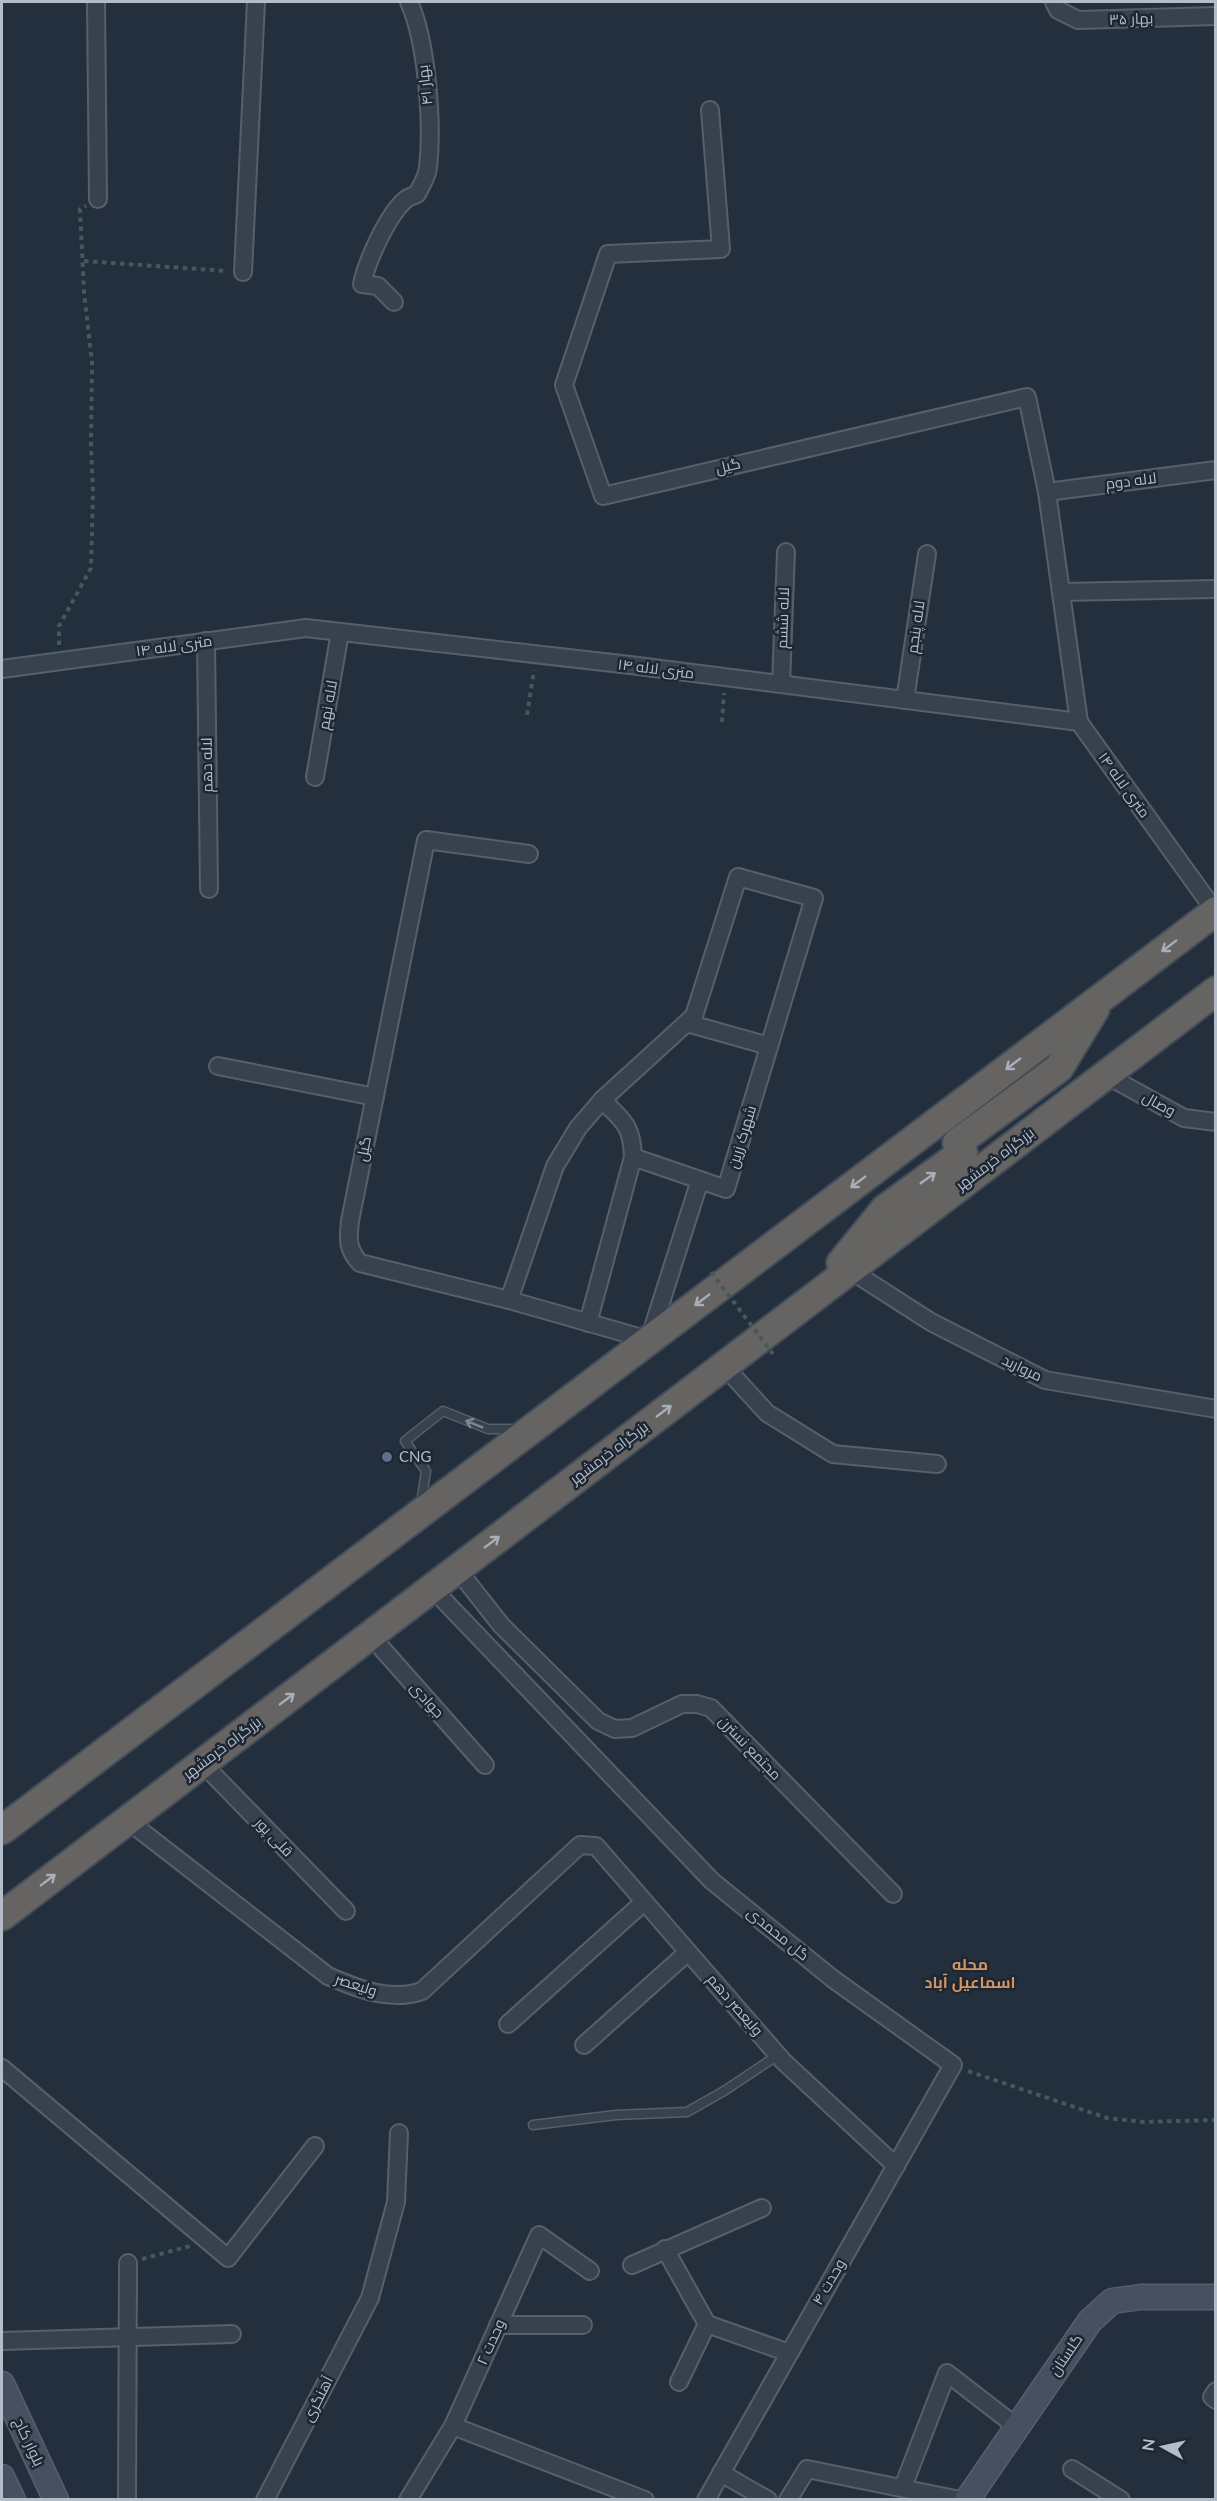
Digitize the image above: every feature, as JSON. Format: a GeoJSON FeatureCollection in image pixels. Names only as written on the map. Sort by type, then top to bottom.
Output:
{"type":"FeatureCollection","features":[{"type":"Feature","properties":{"kind":"highway"},"geometry":{"type":"LineString","coordinates":[[2,1830],[1215,911]]}},
{"type":"Feature","properties":{"kind":"highway","name":"بزرگراه خرمشهر"},"geometry":{"type":"LineString","coordinates":[[2,1916],[850,1270],[966,1156],[1106,1075],[1215,991]]}},
{"type":"Feature","properties":{"kind":"highway"},"geometry":{"type":"LineString","coordinates":[[816,1296],[885,1209],[966,1156],[1059,1068],[1101,998]]}},
{"type":"Feature","properties":{"kind":"highway"},"geometry":{"type":"LineString","coordinates":[[941,1119],[966,1156]]}},
{"type":"Feature","properties":{"kind":"main road","name":"گلستان"},"geometry":{"type":"LineString","coordinates":[[967,2499],[1090,2321],[1112,2301],[1141,2298],[1215,2297]]}},
{"type":"Feature","properties":{"kind":"main road","name":"بلوار کاج"},"geometry":{"type":"LineString","coordinates":[[2,2384],[56,2499]]}},
{"type":"Feature","properties":{"kind":"main road"},"geometry":{"type":"LineString","coordinates":[[2,2477],[13,2499]]}},
{"type":"Feature","properties":{"kind":"street"},"geometry":{"type":"LineString","coordinates":[[96,2],[98,199]]}},
{"type":"Feature","properties":{"kind":"street"},"geometry":{"type":"LineString","coordinates":[[243,272],[256,2]]}},
{"type":"Feature","properties":{"kind":"street","name":"بهار ۴۱"},"geometry":{"type":"LineString","coordinates":[[394,302],[378,286],[362,284],[367,263],[405,200],[417,194],[428,171],[429,98],[415,16],[409,2]]}},
{"type":"Feature","properties":{"kind":"street","name":"بهار ۳۵"},"geometry":{"type":"LineString","coordinates":[[1054,2],[1058,10],[1078,20],[1215,16]]}},
{"type":"Feature","properties":{"kind":"street","name":"گیل"},"geometry":{"type":"LineString","coordinates":[[710,110],[721,249],[608,254],[564,385],[603,496],[1027,397],[1047,492],[1080,722]]}},
{"type":"Feature","properties":{"kind":"street","name":"لاله دوم"},"geometry":{"type":"LineString","coordinates":[[1047,492],[1215,470]]}},
{"type":"Feature","properties":{"kind":"street","name":"لاله ششم"},"geometry":{"type":"LineString","coordinates":[[781,684],[786,552]]}},
{"type":"Feature","properties":{"kind":"street","name":"لاله پنجم"},"geometry":{"type":"LineString","coordinates":[[905,700],[927,554]]}},
{"type":"Feature","properties":{"kind":"street"},"geometry":{"type":"LineString","coordinates":[[1061,592],[1215,589]]}},
{"type":"Feature","properties":{"kind":"street","name":"۱۴ متری لاله"},"geometry":{"type":"LineString","coordinates":[[2,669],[306,628],[536,654],[1080,722],[1215,911]]}},
{"type":"Feature","properties":{"kind":"street","name":"لاله نهم"},"geometry":{"type":"LineString","coordinates":[[315,777],[340,632]]}},
{"type":"Feature","properties":{"kind":"street","name":"لاله دهم"},"geometry":{"type":"LineString","coordinates":[[206,641],[209,889]]}},
{"type":"Feature","properties":{"kind":"street","name":"گیل"},"geometry":{"type":"LineString","coordinates":[[529,854],[426,840],[347,1242],[351,1254],[360,1263],[509,1300],[649,1340]]}},
{"type":"Feature","properties":{"kind":"street","name":"شهرک زرین"},"geometry":{"type":"LineString","coordinates":[[687,1023],[694,1016],[699,1005],[738,877],[814,898],[726,1189],[700,1180]]}},
{"type":"Feature","properties":{"kind":"street"},"geometry":{"type":"LineString","coordinates":[[509,1300],[555,1166],[578,1128],[602,1100],[687,1023],[770,1046]]}},
{"type":"Feature","properties":{"kind":"street"},"geometry":{"type":"LineString","coordinates":[[218,1066],[375,1096]]}},
{"type":"Feature","properties":{"kind":"street","name":"وصال"},"geometry":{"type":"LineString","coordinates":[[1106,1075],[1184,1118],[1215,1122]]}},
{"type":"Feature","properties":{"kind":"street"},"geometry":{"type":"LineString","coordinates":[[588,1323],[633,1157],[632,1137],[622,1120],[602,1100]]}},
{"type":"Feature","properties":{"kind":"street"},"geometry":{"type":"LineString","coordinates":[[633,1157],[700,1180],[649,1340]]}},
{"type":"Feature","properties":{"kind":"street","name":"مروارید"},"geometry":{"type":"LineString","coordinates":[[850,1270],[931,1322],[1045,1380],[1215,1409]]}},
{"type":"Feature","properties":{"kind":"street"},"geometry":{"type":"LineString","coordinates":[[724,1366],[768,1413],[833,1454],[937,1464]]}},
{"type":"Feature","properties":{"kind":"street","name":"مجتمع نسترن"},"geometry":{"type":"LineString","coordinates":[[457,1569],[501,1625],[598,1721],[615,1729],[632,1728],[682,1704],[697,1704],[711,1708],[893,1894]]}},
{"type":"Feature","properties":{"kind":"street","name":"گل محمدی"},"geometry":{"type":"LineString","coordinates":[[432,1588],[712,1881],[833,1980],[953,2065]]}},
{"type":"Feature","properties":{"kind":"street","name":"جوادی"},"geometry":{"type":"LineString","coordinates":[[370,1635],[485,1765]]}},
{"type":"Feature","properties":{"kind":"street","name":"قلی پور"},"geometry":{"type":"LineString","coordinates":[[202,1763],[346,1911]]}},
{"type":"Feature","properties":{"kind":"street","name":"ولیعصر"},"geometry":{"type":"LineString","coordinates":[[127,1820],[328,1976],[382,1994],[406,1997],[422,1991],[580,1845]]}},
{"type":"Feature","properties":{"kind":"street","name":"ولیعصر دهم"},"geometry":{"type":"LineString","coordinates":[[580,1845],[596,1846],[778,2055],[896,2166]]}},
{"type":"Feature","properties":{"kind":"street"},"geometry":{"type":"LineString","coordinates":[[508,2024],[644,1902]]}},
{"type":"Feature","properties":{"kind":"street"},"geometry":{"type":"LineString","coordinates":[[584,2045],[688,1952]]}},
{"type":"Feature","properties":{"kind":"street","name":"وحدت ۴"},"geometry":{"type":"LineString","coordinates":[[706,2499],[953,2065]]}},
{"type":"Feature","properties":{"kind":"street"},"geometry":{"type":"LineString","coordinates":[[2,2068],[228,2258],[315,2146]]}},
{"type":"Feature","properties":{"kind":"street","name":"آهنگری"},"geometry":{"type":"LineString","coordinates":[[265,2499],[370,2298],[396,2202],[399,2133]]}},
{"type":"Feature","properties":{"kind":"street"},"geometry":{"type":"LineString","coordinates":[[632,2265],[664,2249],[762,2208]]}},
{"type":"Feature","properties":{"kind":"street","name":"وحدت ۲"},"geometry":{"type":"LineString","coordinates":[[408,2499],[453,2426],[539,2235],[590,2271]]}},
{"type":"Feature","properties":{"kind":"street"},"geometry":{"type":"LineString","coordinates":[[664,2249],[707,2324],[789,2353]]}},
{"type":"Feature","properties":{"kind":"street"},"geometry":{"type":"LineString","coordinates":[[127,2499],[128,2263]]}},
{"type":"Feature","properties":{"kind":"street"},"geometry":{"type":"LineString","coordinates":[[679,2382],[707,2324]]}},
{"type":"Feature","properties":{"kind":"street"},"geometry":{"type":"LineString","coordinates":[[498,2325],[583,2325]]}},
{"type":"Feature","properties":{"kind":"street"},"geometry":{"type":"LineString","coordinates":[[2,2341],[232,2334]]}},
{"type":"Feature","properties":{"kind":"street"},"geometry":{"type":"LineString","coordinates":[[903,2487],[947,2373],[1017,2427]]}},
{"type":"Feature","properties":{"kind":"street"},"geometry":{"type":"LineString","coordinates":[[1215,2391],[1212,2397],[1215,2400]]}},
{"type":"Feature","properties":{"kind":"street"},"geometry":{"type":"LineString","coordinates":[[453,2426],[645,2499]]}},
{"type":"Feature","properties":{"kind":"street"},"geometry":{"type":"LineString","coordinates":[[788,2499],[807,2469],[960,2499]]}},
{"type":"Feature","properties":{"kind":"street"},"geometry":{"type":"LineString","coordinates":[[1072,2469],[1121,2499]]}},
{"type":"Feature","properties":{"kind":"street"},"geometry":{"type":"LineString","coordinates":[[721,2473],[768,2499]]}},
{"type":"Feature","properties":{"kind":"lane"},"geometry":{"type":"LineString","coordinates":[[419,1514],[426,1472],[405,1441],[443,1411],[488,1429],[532,1429]]}},
{"type":"Feature","properties":{"kind":"lane"},"geometry":{"type":"LineString","coordinates":[[534,2125],[616,2115],[687,2112],[724,2091],[778,2055]]}},
{"type":"Feature","properties":{"kind":"path"},"geometry":{"type":"LineString","coordinates":[[58,661],[59,626],[91,568],[92,363],[84,292],[80,209],[98,199]]}},
{"type":"Feature","properties":{"kind":"path"},"geometry":{"type":"LineString","coordinates":[[84,261],[243,272]]}},
{"type":"Feature","properties":{"kind":"path"},"geometry":{"type":"LineString","coordinates":[[527,715],[536,654]]}},
{"type":"Feature","properties":{"kind":"path"},"geometry":{"type":"LineString","coordinates":[[722,722],[725,677]]}},
{"type":"Feature","properties":{"kind":"path"},"geometry":{"type":"LineString","coordinates":[[711,1272],[773,1354]]}},
{"type":"Feature","properties":{"kind":"path"},"geometry":{"type":"LineString","coordinates":[[953,2065],[1107,2118],[1144,2122],[1215,2120]]}},
{"type":"Feature","properties":{"kind":"path"},"geometry":{"type":"LineString","coordinates":[[128,2263],[208,2242]]}},
{"type":"Feature","properties":{"kind":"place","name":"CNG"},"geometry":{"type":"Point","coordinates":[387,1457]}},
{"type":"Feature","properties":{"kind":"district","name":"محله اسماعیل آباد"},"geometry":{"type":"Point","coordinates":[970,1973]}}]}
